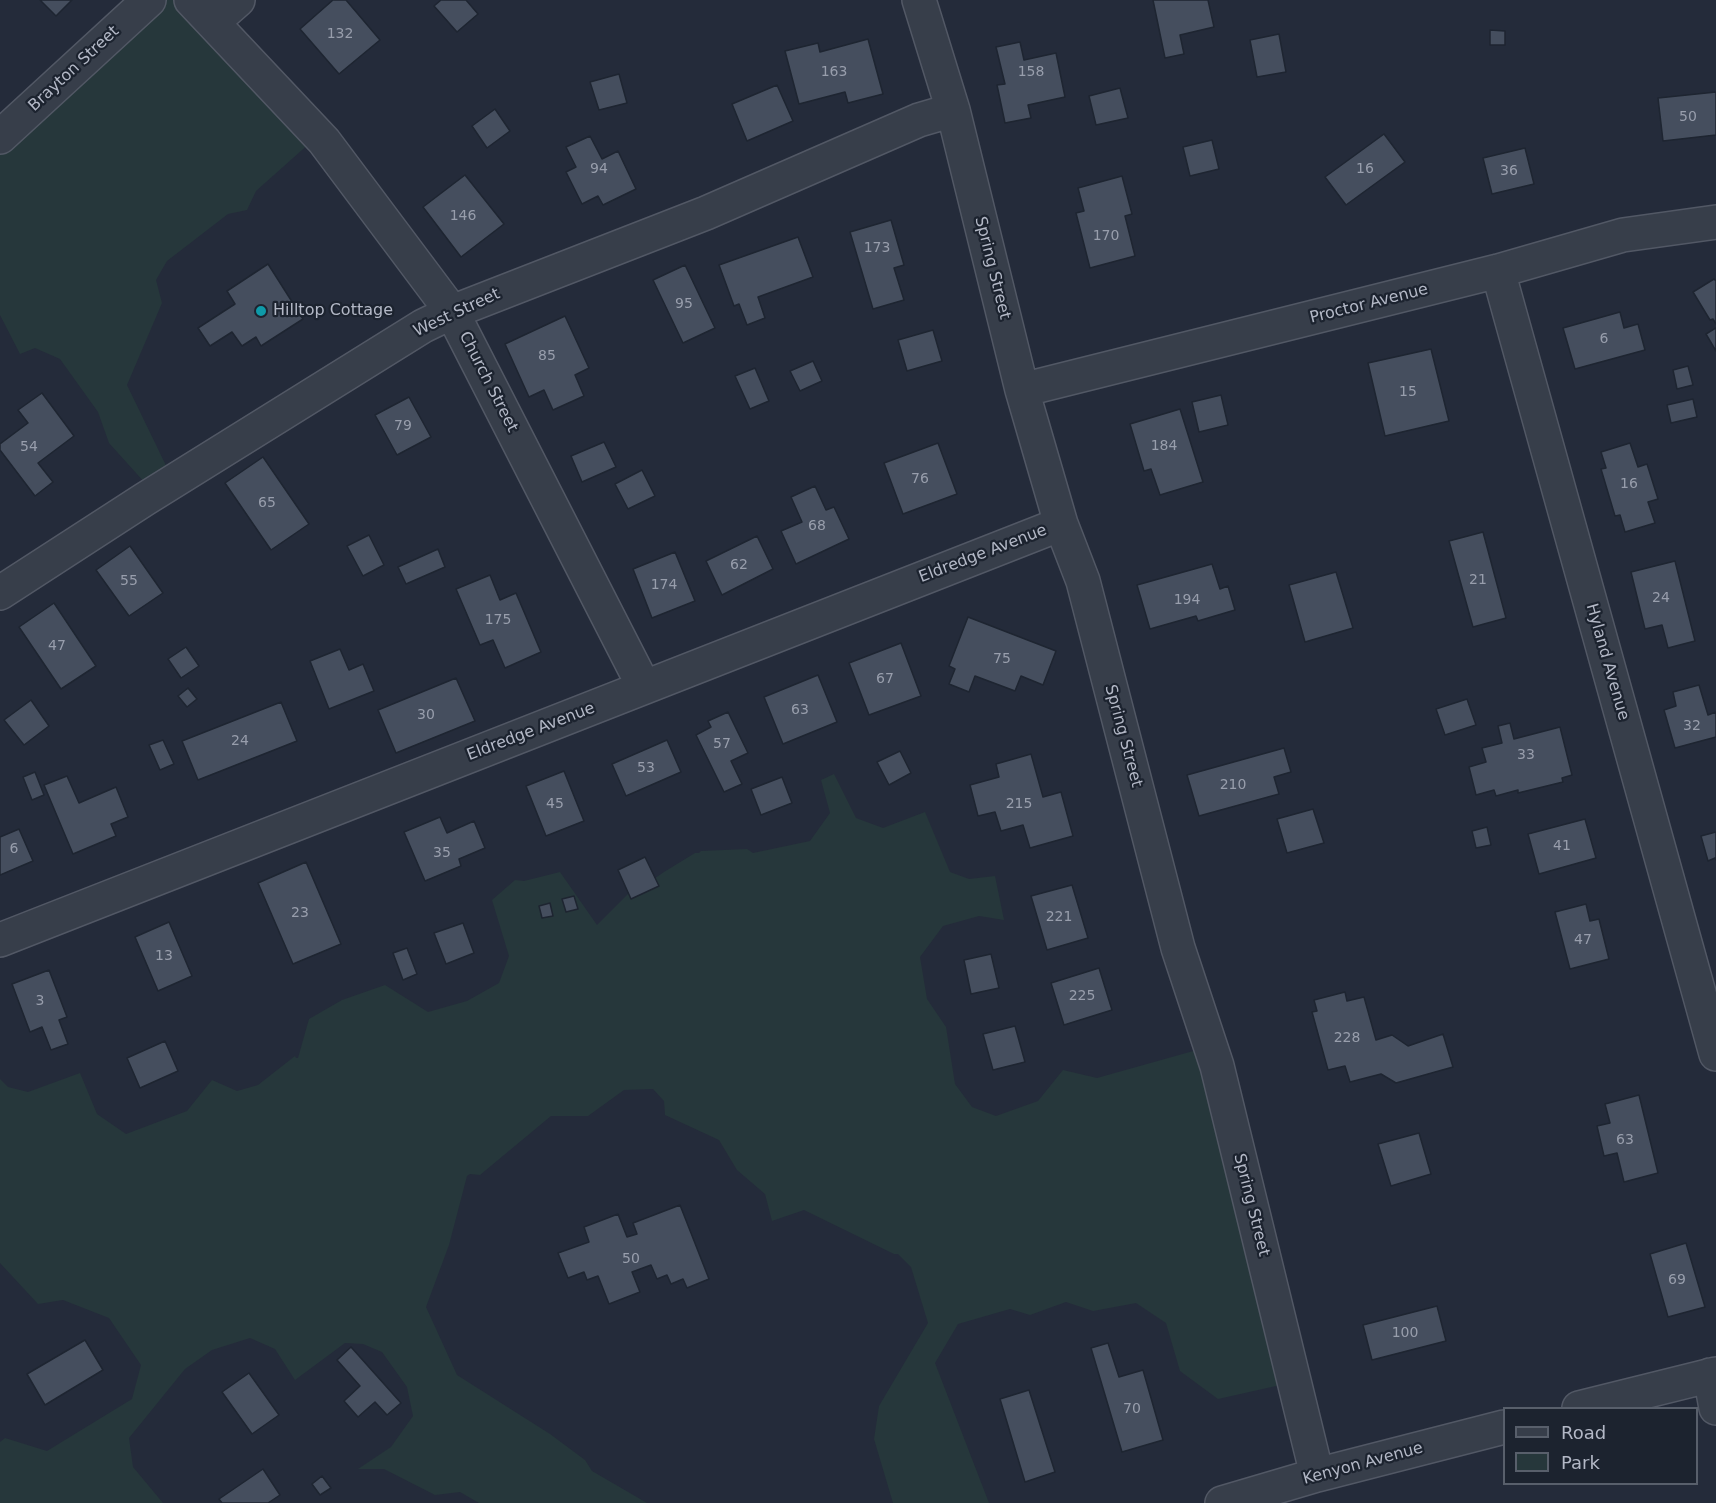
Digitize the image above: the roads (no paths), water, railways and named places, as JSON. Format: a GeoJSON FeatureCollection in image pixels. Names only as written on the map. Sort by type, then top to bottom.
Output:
{"type":"FeatureCollection","features":[{"type":"Feature","properties":{"kind":"street","name":"Brayton Street"},"geometry":{"type":"LineString","coordinates":[[0,137],[149,0]]}},
{"type":"Feature","properties":{"kind":"street"},"geometry":{"type":"LineString","coordinates":[[202,11],[238,0]]}},
{"type":"Feature","properties":{"kind":"street","name":"Spring Street"},"geometry":{"type":"LineString","coordinates":[[919,0],[953,110],[1022,390],[1061,524],[1083,581],[1178,948],[1217,1066],[1317,1475]]}},
{"type":"Feature","properties":{"kind":"street","name":"Church Street"},"geometry":{"type":"LineString","coordinates":[[202,11],[324,141],[452,312],[644,687]]}},
{"type":"Feature","properties":{"kind":"street","name":"West Street"},"geometry":{"type":"LineString","coordinates":[[0,593],[145,499],[423,326],[452,312],[706,213],[919,120],[953,110]]}},
{"type":"Feature","properties":{"kind":"street","name":"Proctor Avenue"},"geometry":{"type":"LineString","coordinates":[[1022,390],[1498,271],[1623,235],[1716,222]]}},
{"type":"Feature","properties":{"kind":"street","name":"Hyland Avenue"},"geometry":{"type":"LineString","coordinates":[[1498,271],[1716,1054]]}},
{"type":"Feature","properties":{"kind":"street","name":"Eldredge Avenue"},"geometry":{"type":"LineString","coordinates":[[0,940],[1061,524]]}},
{"type":"Feature","properties":{"kind":"street"},"geometry":{"type":"LineString","coordinates":[[1583,1407],[1713,1375],[1716,1408]]}},
{"type":"Feature","properties":{"kind":"street","name":"Kenyon Avenue"},"geometry":{"type":"LineString","coordinates":[[1222,1503],[1317,1475],[1503,1428]]}},
{"type":"Feature","properties":{"kind":"place","name":"Hilltop Cottage"},"geometry":{"type":"Point","coordinates":[261,311]}}]}
